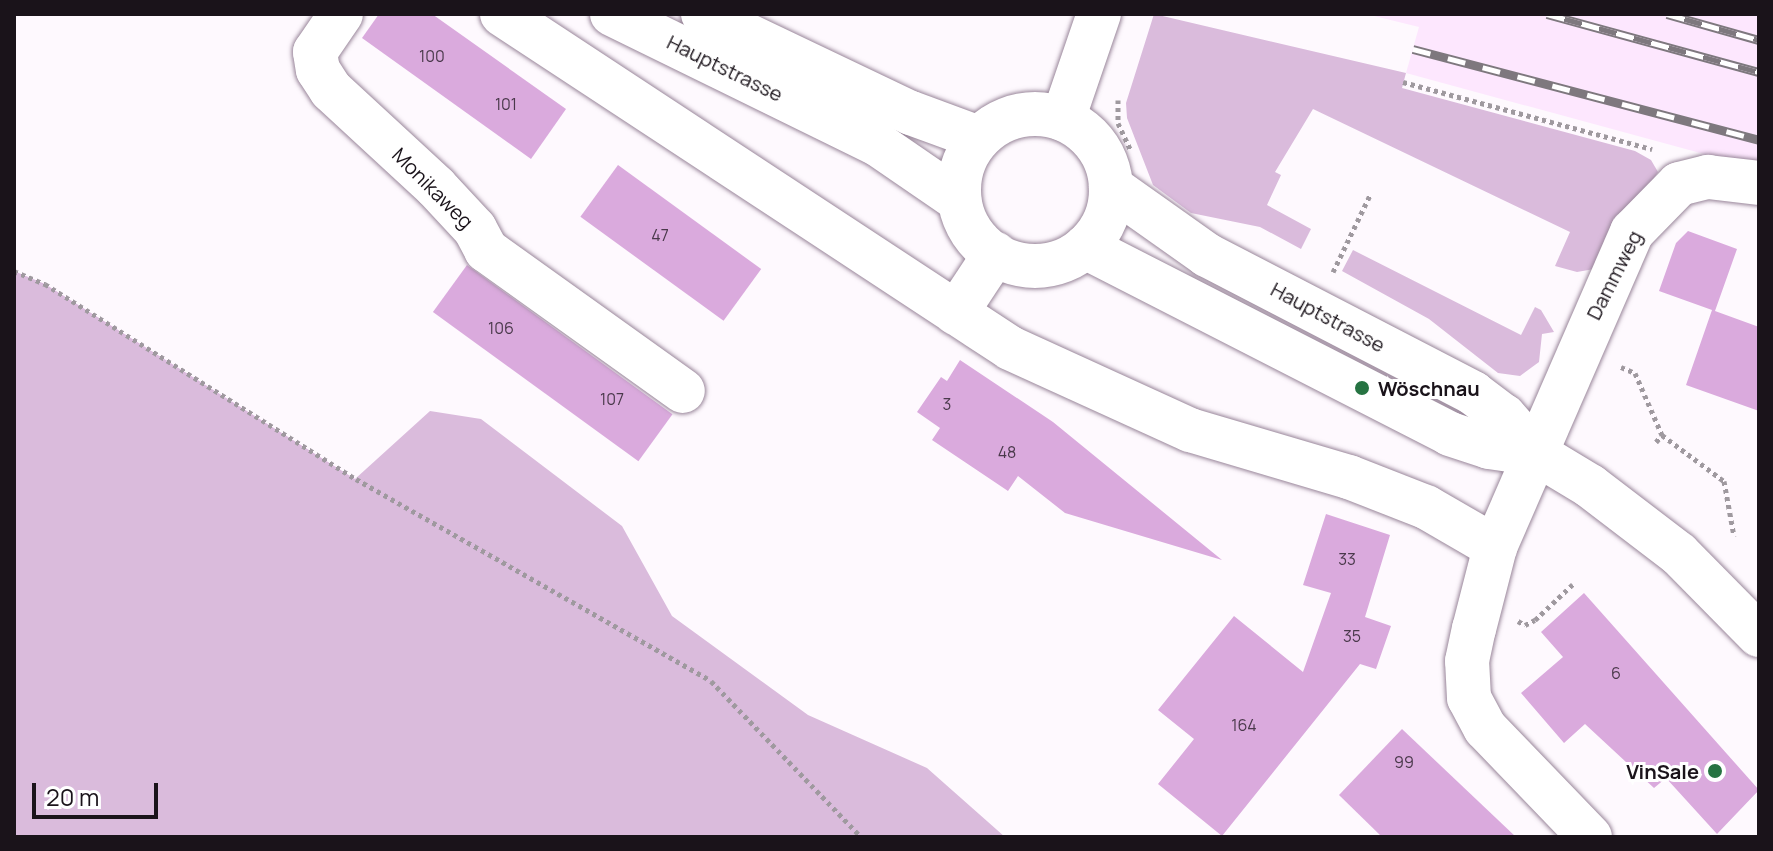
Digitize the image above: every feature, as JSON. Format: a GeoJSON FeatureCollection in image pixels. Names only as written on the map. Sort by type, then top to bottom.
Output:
{"type":"FeatureCollection","features":[{"type":"Feature","properties":{"kind":"main road","name":"Monikaweg"},"geometry":{"type":"LineString","coordinates":[[341,14],[315,52],[318,70],[331,90],[436,187],[475,229],[486,250],[683,391]]}},
{"type":"Feature","properties":{"kind":"main road"},"geometry":{"type":"LineString","coordinates":[[502,14],[1010,348],[1190,430],[1349,477],[1426,507],[1495,547]]}},
{"type":"Feature","properties":{"kind":"main road","name":"Hauptstrasse"},"geometry":{"type":"LineString","coordinates":[[612,14],[879,145],[959,200]]}},
{"type":"Feature","properties":{"kind":"main road","name":"Hauptstrasse"},"geometry":{"type":"LineString","coordinates":[[703,14],[911,113],[979,138]]}},
{"type":"Feature","properties":{"kind":"main road"},"geometry":{"type":"LineString","coordinates":[[1063,119],[1099,14]]}},
{"type":"Feature","properties":{"kind":"main road"},"geometry":{"type":"LineString","coordinates":[[1045,114],[1063,119],[1097,146],[1111,187],[1109,210],[1085,247],[1041,266],[995,254],[978,240],[959,200],[960,177],[979,138],[1009,118],[1045,114]]}},
{"type":"Feature","properties":{"kind":"main road"},"geometry":{"type":"LineString","coordinates":[[1679,184],[1708,177],[1759,183]]}},
{"type":"Feature","properties":{"kind":"main road","name":"Dammweg"},"geometry":{"type":"LineString","coordinates":[[1590,837],[1485,728],[1469,698],[1467,661],[1495,547],[1632,232],[1679,184]]}},
{"type":"Feature","properties":{"kind":"main road","name":"Hauptstrasse"},"geometry":{"type":"LineString","coordinates":[[1111,187],[1207,255],[1473,393],[1504,416],[1537,454],[1648,529],[1759,635]]}},
{"type":"Feature","properties":{"kind":"main road","name":"Hauptstrasse"},"geometry":{"type":"LineString","coordinates":[[1085,247],[1450,434],[1489,447],[1537,454]]}},
{"type":"Feature","properties":{"kind":"main road"},"geometry":{"type":"LineString","coordinates":[[956,313],[995,254]]}},
{"type":"Feature","properties":{"kind":"path"},"geometry":{"type":"LineString","coordinates":[[1403,82],[1656,150],[1679,184]]}},
{"type":"Feature","properties":{"kind":"path"},"geometry":{"type":"LineString","coordinates":[[1333,272],[1370,195]]}},
{"type":"Feature","properties":{"kind":"path"},"geometry":{"type":"LineString","coordinates":[[14,271],[45,284],[356,479],[711,681],[861,837]]}},
{"type":"Feature","properties":{"kind":"path"},"geometry":{"type":"LineString","coordinates":[[1573,365],[1613,364],[1635,373],[1662,435],[1724,481],[1734,536]]}},
{"type":"Feature","properties":{"kind":"path"},"geometry":{"type":"LineString","coordinates":[[1656,442],[1662,435]]}},
{"type":"Feature","properties":{"kind":"path"},"geometry":{"type":"LineString","coordinates":[[1535,620],[1573,584]]}},
{"type":"Feature","properties":{"kind":"shaded area"},"geometry":{"type":"Polygon","coordinates":[[[1154,14],[1406,73],[1402,88],[1635,151],[1651,160],[1658,172],[1594,269],[1577,272],[1555,266],[1570,232],[1313,109],[1275,172],[1281,175],[1267,205],[1311,229],[1301,249],[1260,227],[1191,213],[1153,185],[1127,118],[1126,103],[1154,14]]]}},
{"type":"Feature","properties":{"kind":"shaded area"},"geometry":{"type":"Polygon","coordinates":[[[1366,14],[1759,14],[1759,169],[1406,73],[1419,27],[1366,14]]]}},
{"type":"Feature","properties":{"kind":"shaded area"},"geometry":{"type":"Polygon","coordinates":[[[1353,250],[1521,335],[1535,307],[1541,310],[1554,332],[1542,334],[1539,362],[1520,376],[1498,373],[1429,319],[1342,271],[1353,250]]]}},
{"type":"Feature","properties":{"kind":"shaded area"},"geometry":{"type":"Polygon","coordinates":[[[14,271],[45,284],[355,479],[430,411],[481,419],[622,526],[672,616],[808,715],[927,768],[1005,837],[14,837],[14,271]]]}},
{"type":"Feature","properties":{"kind":"building"},"geometry":{"type":"Polygon","coordinates":[[[379,14],[432,14],[566,109],[531,159],[362,38],[379,14]]]}},
{"type":"Feature","properties":{"kind":"building"},"geometry":{"type":"Polygon","coordinates":[[[618,165],[761,269],[724,321],[580,217],[618,165]]]}},
{"type":"Feature","properties":{"kind":"building"},"geometry":{"type":"Polygon","coordinates":[[[1688,231],[1737,249],[1715,311],[1759,327],[1759,411],[1686,385],[1712,310],[1659,291],[1676,243],[1688,231]]]}},
{"type":"Feature","properties":{"kind":"building"},"geometry":{"type":"Polygon","coordinates":[[[467,265],[672,414],[638,461],[433,312],[467,265]]]}},
{"type":"Feature","properties":{"kind":"building"},"geometry":{"type":"Polygon","coordinates":[[[960,360],[1053,422],[1222,560],[1065,513],[1018,476],[1008,491],[932,440],[940,428],[917,412],[941,377],[947,381],[960,360]]]}},
{"type":"Feature","properties":{"kind":"building"},"geometry":{"type":"Polygon","coordinates":[[[1326,514],[1390,535],[1365,617],[1391,626],[1376,669],[1360,664],[1222,836],[1158,784],[1194,739],[1158,710],[1234,616],[1303,672],[1331,593],[1303,585],[1326,514]]]}},
{"type":"Feature","properties":{"kind":"building"},"geometry":{"type":"Polygon","coordinates":[[[1584,593],[1759,790],[1717,834],[1666,778],[1654,788],[1585,724],[1564,743],[1521,693],[1563,657],[1541,632],[1584,593]]]}},
{"type":"Feature","properties":{"kind":"building"},"geometry":{"type":"Polygon","coordinates":[[[1402,729],[1516,837],[1382,837],[1339,795],[1402,729]]]}},
{"type":"Feature","properties":{"kind":"railway"},"geometry":{"type":"LineString","coordinates":[[1547,14],[1759,72]]}},
{"type":"Feature","properties":{"kind":"railway"},"geometry":{"type":"LineString","coordinates":[[1667,14],[1759,40]]}},
{"type":"Feature","properties":{"kind":"railway"},"geometry":{"type":"LineString","coordinates":[[1413,49],[1759,140]]}},
{"type":"Feature","properties":{"kind":"place","name":"Wöschnau"},"geometry":{"type":"Point","coordinates":[1362,388]}},
{"type":"Feature","properties":{"kind":"place","name":"VinSale"},"geometry":{"type":"Point","coordinates":[1715,771]}}]}
